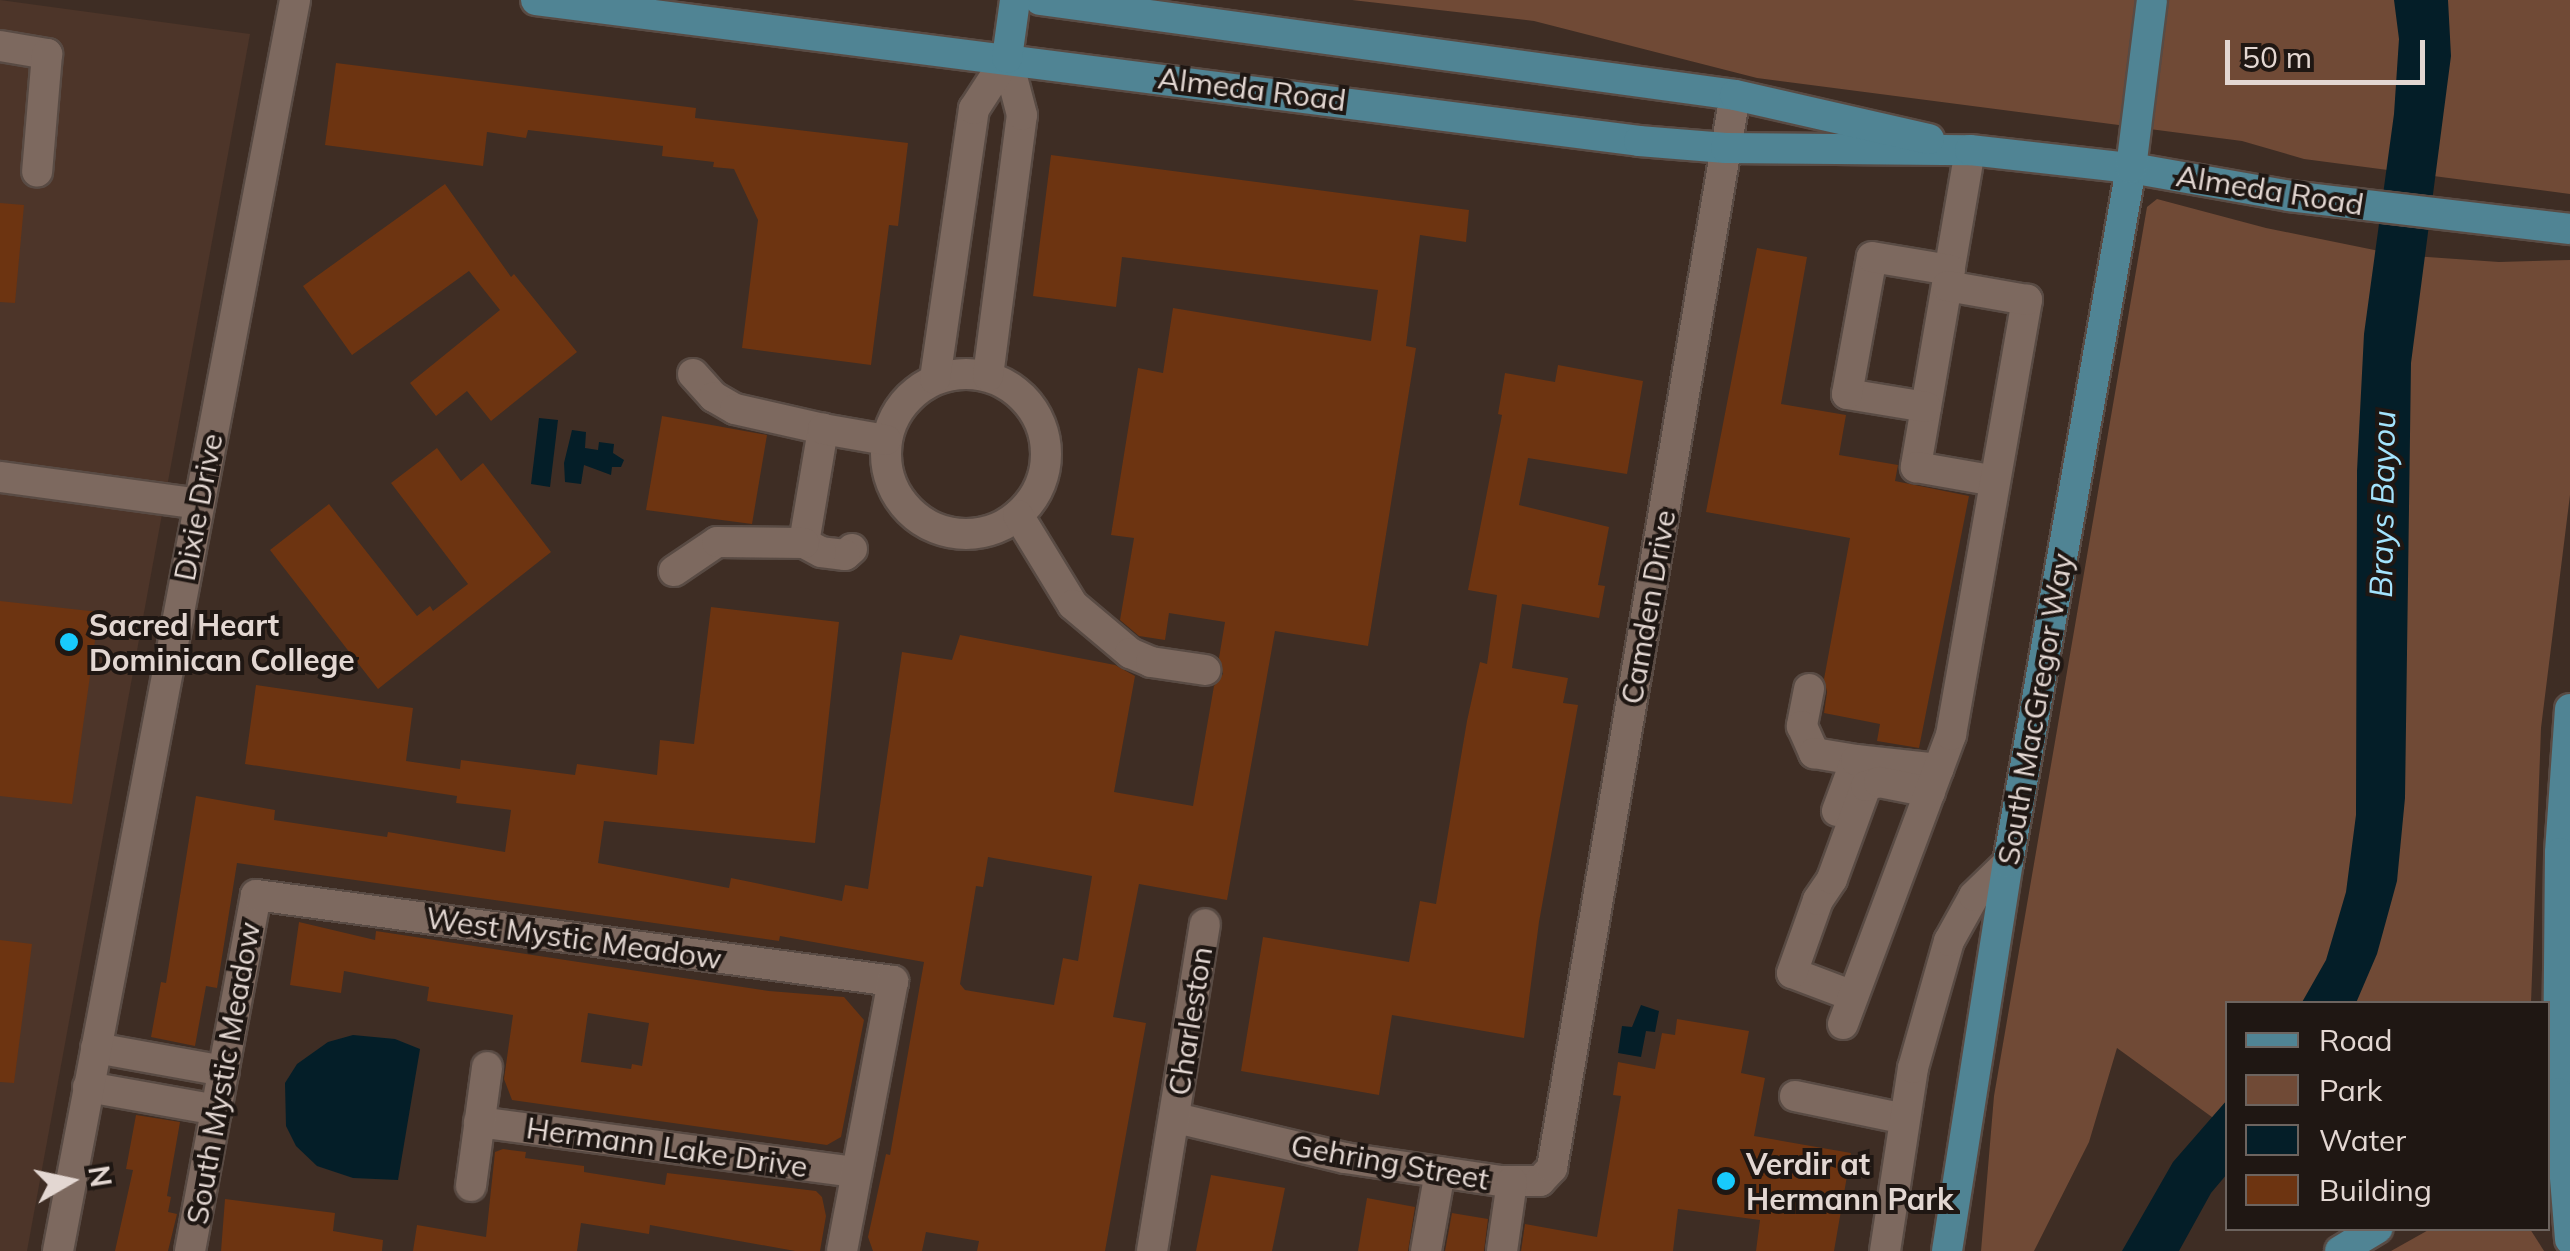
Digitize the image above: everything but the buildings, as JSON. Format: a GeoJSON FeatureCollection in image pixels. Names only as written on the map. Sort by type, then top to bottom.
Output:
{"type":"FeatureCollection","features":[{"type":"Feature","properties":{"kind":"main road","name":"Almeda Road"},"geometry":{"type":"LineString","coordinates":[[536,0],[1726,148],[1970,150],[2131,168],[2289,196],[2570,228]]}},
{"type":"Feature","properties":{"kind":"main road"},"geometry":{"type":"LineString","coordinates":[[1006,58],[1015,0]]}},
{"type":"Feature","properties":{"kind":"main road","name":"Almeda Road"},"geometry":{"type":"LineString","coordinates":[[1040,0],[1734,95],[1970,150]]}},
{"type":"Feature","properties":{"kind":"main road","name":"South MacGregor Way"},"geometry":{"type":"LineString","coordinates":[[1947,1251],[2008,863],[2131,168],[2152,0]]}},
{"type":"Feature","properties":{"kind":"main road"},"geometry":{"type":"LineString","coordinates":[[2569,723],[2559,1143],[2570,1240]]}},
{"type":"Feature","properties":{"kind":"main road"},"geometry":{"type":"LineString","coordinates":[[2550,1222],[2570,1240]]}},
{"type":"Feature","properties":{"kind":"main road"},"geometry":{"type":"LineString","coordinates":[[2340,1251],[2373,1231]]}},
{"type":"Feature","properties":{"kind":"street","name":"Dixie Drive"},"geometry":{"type":"LineString","coordinates":[[58,1251],[295,0]]}},
{"type":"Feature","properties":{"kind":"street"},"geometry":{"type":"LineString","coordinates":[[0,46],[46,54],[37,172]]}},
{"type":"Feature","properties":{"kind":"street"},"geometry":{"type":"LineString","coordinates":[[988,376],[1022,115],[1006,58]]}},
{"type":"Feature","properties":{"kind":"street"},"geometry":{"type":"LineString","coordinates":[[935,379],[974,108],[1006,58]]}},
{"type":"Feature","properties":{"kind":"street","name":"Camden Drive"},"geometry":{"type":"LineString","coordinates":[[1560,1119],[1734,95]]}},
{"type":"Feature","properties":{"kind":"street"},"geometry":{"type":"LineString","coordinates":[[1970,150],[1916,467],[1995,481]]}},
{"type":"Feature","properties":{"kind":"street"},"geometry":{"type":"LineString","coordinates":[[1926,407],[1846,394],[1872,257],[2026,300],[1951,735],[1848,1010],[1792,974],[1818,900],[1832,880],[1866,786],[1934,780]]}},
{"type":"Feature","properties":{"kind":"street"},"geometry":{"type":"LineString","coordinates":[[961,373],[988,376],[1022,397],[1043,431],[1046,457],[1041,484],[1018,515],[987,532],[963,535],[939,530],[918,519],[900,502],[890,482],[886,440],[895,414],[912,394],[935,379],[961,373]]}},
{"type":"Feature","properties":{"kind":"street"},"geometry":{"type":"LineString","coordinates":[[693,374],[714,398],[735,409],[886,440]]}},
{"type":"Feature","properties":{"kind":"street"},"geometry":{"type":"LineString","coordinates":[[810,544],[823,429]]}},
{"type":"Feature","properties":{"kind":"street"},"geometry":{"type":"LineString","coordinates":[[0,476],[198,504]]}},
{"type":"Feature","properties":{"kind":"street"},"geometry":{"type":"LineString","coordinates":[[1018,515],[1073,605],[1130,653],[1151,662],[1205,670]]}},
{"type":"Feature","properties":{"kind":"street"},"geometry":{"type":"LineString","coordinates":[[674,570],[717,542],[810,544],[821,552],[863,552]]}},
{"type":"Feature","properties":{"kind":"street"},"geometry":{"type":"LineString","coordinates":[[1809,689],[1802,726],[1814,753],[1934,780]]}},
{"type":"Feature","properties":{"kind":"street"},"geometry":{"type":"LineString","coordinates":[[1818,900],[1814,874],[1856,760]]}},
{"type":"Feature","properties":{"kind":"street"},"geometry":{"type":"LineString","coordinates":[[1884,1251],[1905,1119],[1930,1003],[1949,941],[1974,896],[2008,863]]}},
{"type":"Feature","properties":{"kind":"street","name":"West Mystic Meadow"},"geometry":{"type":"LineString","coordinates":[[256,894],[893,981],[856,1172]]}},
{"type":"Feature","properties":{"kind":"street","name":"South Mystic Meadow"},"geometry":{"type":"LineString","coordinates":[[190,1251],[256,894]]}},
{"type":"Feature","properties":{"kind":"street","name":"Charleston"},"geometry":{"type":"LineString","coordinates":[[1152,1251],[1205,924]]}},
{"type":"Feature","properties":{"kind":"street"},"geometry":{"type":"LineString","coordinates":[[96,1048],[224,1071]]}},
{"type":"Feature","properties":{"kind":"street"},"geometry":{"type":"LineString","coordinates":[[472,1186],[487,1068]]}},
{"type":"Feature","properties":{"kind":"street"},"geometry":{"type":"LineString","coordinates":[[88,1088],[217,1110]]}},
{"type":"Feature","properties":{"kind":"street"},"geometry":{"type":"LineString","coordinates":[[1795,1096],[1905,1119]]}},
{"type":"Feature","properties":{"kind":"street","name":"Gehring Street"},"geometry":{"type":"LineString","coordinates":[[1176,1118],[1345,1158],[1512,1182],[1540,1181],[1552,1168],[1560,1119]]}},
{"type":"Feature","properties":{"kind":"street","name":"Hermann Lake Drive"},"geometry":{"type":"LineString","coordinates":[[479,1122],[856,1172]]}},
{"type":"Feature","properties":{"kind":"street"},"geometry":{"type":"LineString","coordinates":[[842,1251],[856,1172]]}},
{"type":"Feature","properties":{"kind":"street"},"geometry":{"type":"LineString","coordinates":[[1426,1251],[1440,1172]]}},
{"type":"Feature","properties":{"kind":"street"},"geometry":{"type":"LineString","coordinates":[[1502,1251],[1512,1182]]}},
{"type":"Feature","properties":{"kind":"shaded area","name":"Sacred Heart Dominican College"},"geometry":{"type":"Polygon","coordinates":[[[0,0],[250,34],[27,1251],[0,1251],[0,0]]]}},
{"type":"Feature","properties":{"kind":"green space"},"geometry":{"type":"Polygon","coordinates":[[[1352,0],[2570,0],[2570,194],[2304,159],[2242,141],[1757,78],[1534,21],[1352,0]]]}},
{"type":"Feature","properties":{"kind":"green space"},"geometry":{"type":"Polygon","coordinates":[[[2157,199],[2266,228],[2399,255],[2499,262],[2570,260],[2570,495],[2541,728],[2531,1001],[2225,1001],[2225,1127],[2117,1048],[2089,1142],[2034,1251],[1981,1251],[1994,1096],[2147,207],[2157,199]]]}},
{"type":"Feature","properties":{"kind":"green space"},"geometry":{"type":"Polygon","coordinates":[[[2427,1231],[2531,1231],[2544,1251],[2391,1251],[2427,1231]]]}},
{"type":"Feature","properties":{"kind":"water","name":"Brays Bayou"},"geometry":{"type":"Polygon","coordinates":[[[2394,0],[2448,0],[2451,56],[2411,363],[2405,798],[2397,881],[2377,954],[2357,1001],[2303,1001],[2326,960],[2346,892],[2356,815],[2357,471],[2364,334],[2394,114],[2399,39],[2394,0]]]}},
{"type":"Feature","properties":{"kind":"water"},"geometry":{"type":"Polygon","coordinates":[[[539,418],[558,420],[550,487],[531,484],[539,418]]]}},
{"type":"Feature","properties":{"kind":"water"},"geometry":{"type":"Polygon","coordinates":[[[572,430],[586,432],[585,448],[598,450],[599,442],[614,444],[613,453],[624,460],[621,467],[612,467],[611,475],[584,465],[581,484],[565,482],[564,463],[572,430]]]}},
{"type":"Feature","properties":{"kind":"water"},"geometry":{"type":"Polygon","coordinates":[[[1641,1005],[1659,1011],[1655,1032],[1646,1031],[1641,1057],[1618,1053],[1622,1026],[1632,1027],[1641,1005]]]}},
{"type":"Feature","properties":{"kind":"water"},"geometry":{"type":"Polygon","coordinates":[[[353,1035],[395,1039],[420,1049],[398,1180],[353,1178],[317,1166],[296,1146],[286,1126],[285,1083],[297,1064],[328,1042],[353,1035]]]}},
{"type":"Feature","properties":{"kind":"water"},"geometry":{"type":"Polygon","coordinates":[[[2225,1102],[2225,1176],[2211,1193],[2179,1251],[2122,1251],[2173,1162],[2225,1102]]]}},
{"type":"Feature","properties":{"kind":"place","name":"Sacred Heart Dominican College"},"geometry":{"type":"Point","coordinates":[69,642]}},
{"type":"Feature","properties":{"kind":"place","name":"Verdir at Hermann Park"},"geometry":{"type":"Point","coordinates":[1726,1181]}}]}
